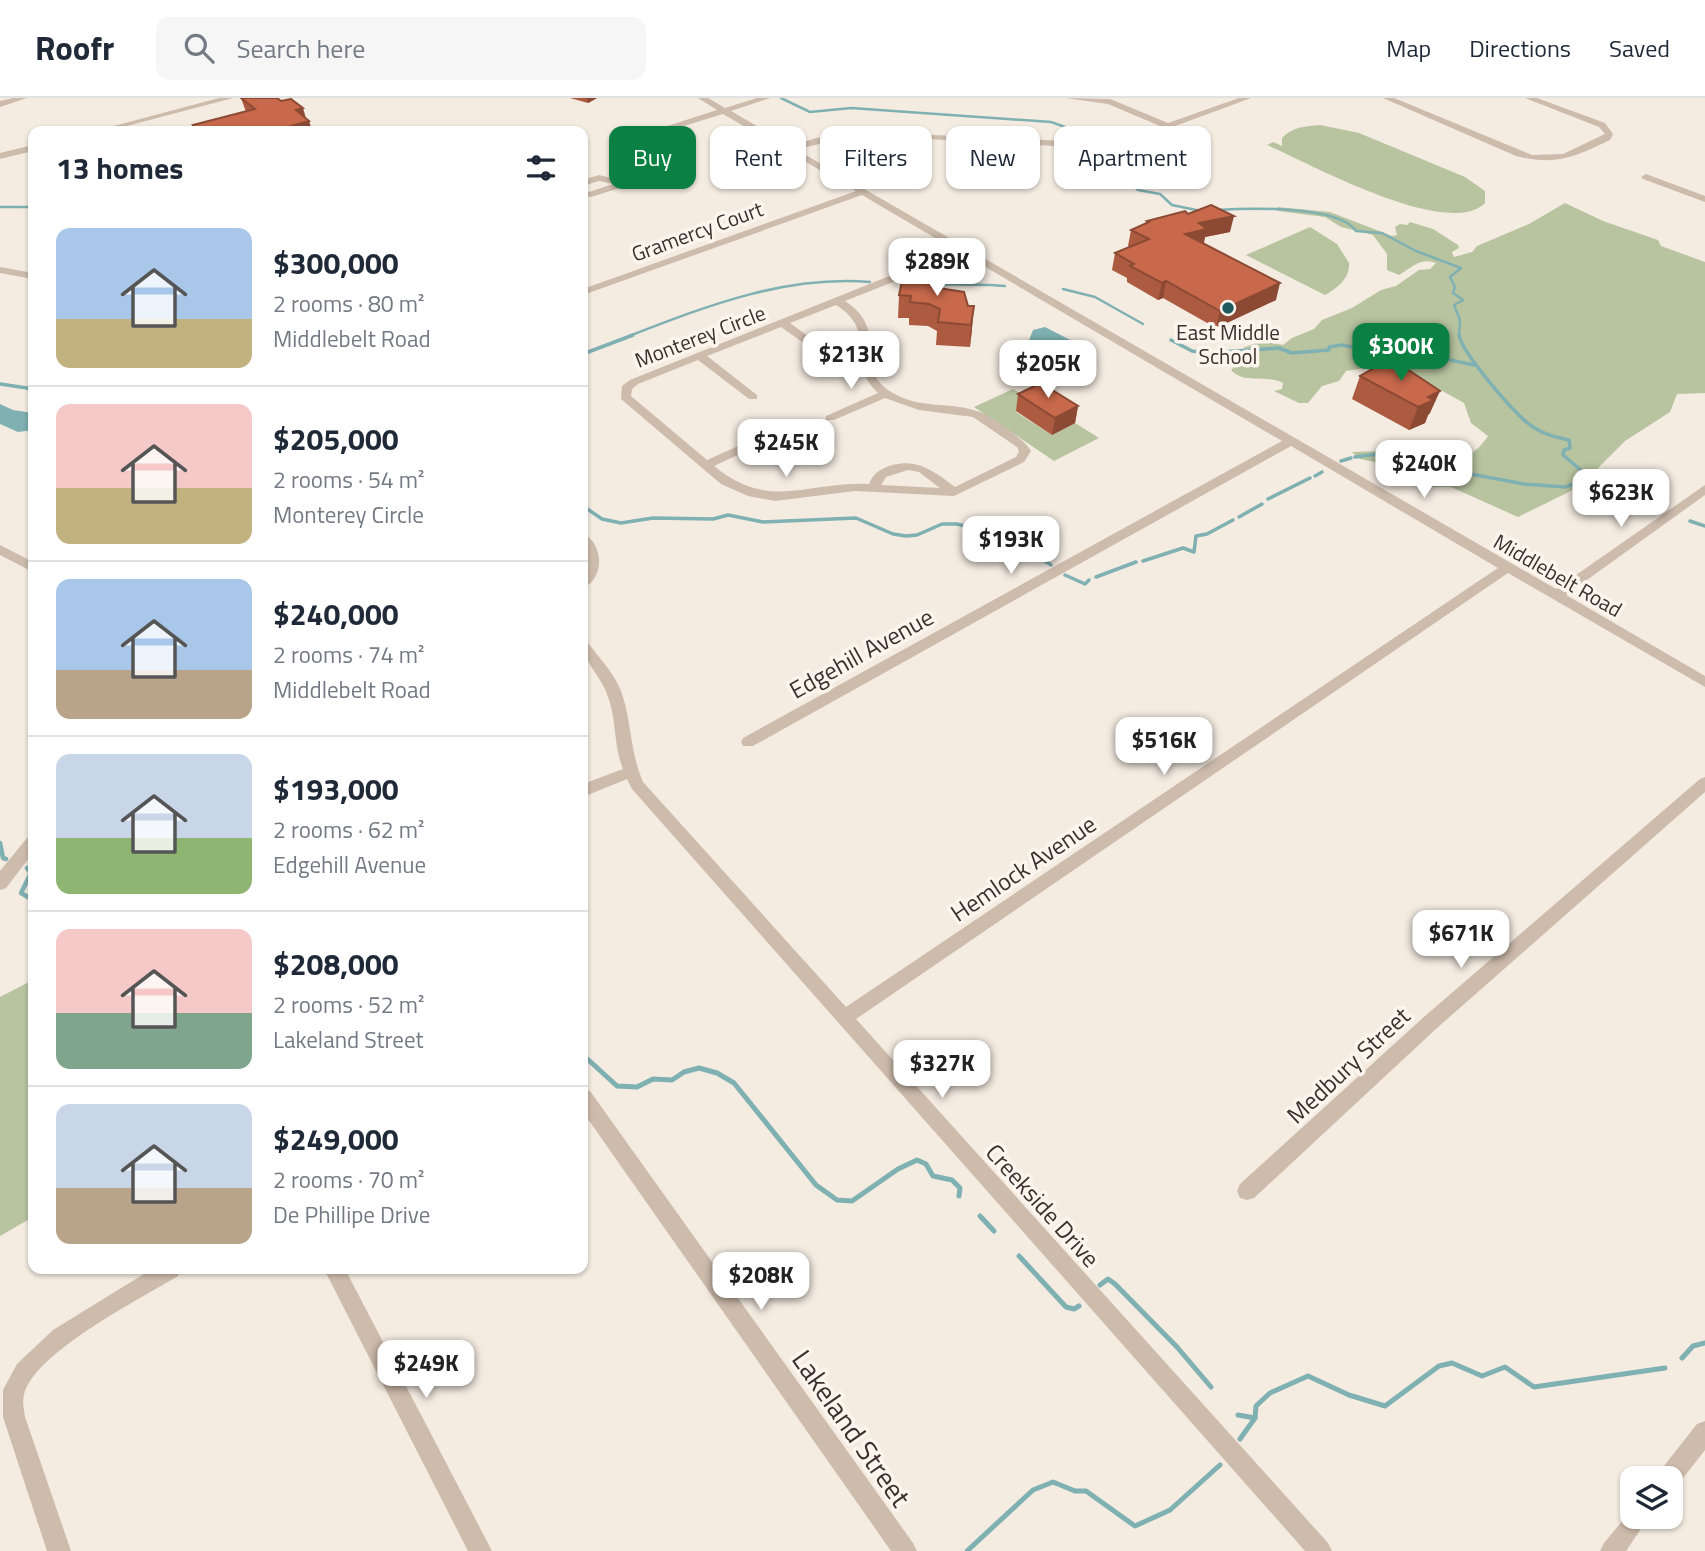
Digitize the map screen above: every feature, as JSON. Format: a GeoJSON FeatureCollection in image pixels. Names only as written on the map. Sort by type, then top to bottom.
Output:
{"type":"FeatureCollection","features":[{"type":"Feature","properties":{"kind":"street"},"geometry":{"type":"LineString","coordinates":[[0,104],[23,98]]}},
{"type":"Feature","properties":{"kind":"street"},"geometry":{"type":"LineString","coordinates":[[119,126],[229,98]]}},
{"type":"Feature","properties":{"kind":"street","name":"Middlebelt Road"},"geometry":{"type":"LineString","coordinates":[[702,98],[750,126]]}},
{"type":"Feature","properties":{"kind":"street"},"geometry":{"type":"LineString","coordinates":[[674,126],[766,98]]}},
{"type":"Feature","properties":{"kind":"street"},"geometry":{"type":"LineString","coordinates":[[1069,98],[1120,105],[1167,126]]}},
{"type":"Feature","properties":{"kind":"street"},"geometry":{"type":"LineString","coordinates":[[1172,126],[1246,98]]}},
{"type":"Feature","properties":{"kind":"street"},"geometry":{"type":"LineString","coordinates":[[1387,98],[1519,154],[1546,161],[1566,158],[1607,138],[1608,130],[1602,125],[1529,98]]}},
{"type":"Feature","properties":{"kind":"street"},"geometry":{"type":"LineString","coordinates":[[806,145],[865,135],[946,140]]}},
{"type":"Feature","properties":{"kind":"street"},"geometry":{"type":"LineString","coordinates":[[0,156],[28,149]]}},
{"type":"Feature","properties":{"kind":"street","name":"Middlebelt Road"},"geometry":{"type":"LineString","coordinates":[[806,158],[1705,682]]}},
{"type":"Feature","properties":{"kind":"street"},"geometry":{"type":"LineString","coordinates":[[1646,177],[1705,200]]}},
{"type":"Feature","properties":{"kind":"street"},"geometry":{"type":"LineString","coordinates":[[588,181],[599,178],[609,180]]}},
{"type":"Feature","properties":{"kind":"street"},"geometry":{"type":"LineString","coordinates":[[588,195],[609,189]]}},
{"type":"Feature","properties":{"kind":"street","name":"Gramercy Court"},"geometry":{"type":"LineString","coordinates":[[588,290],[863,192]]}},
{"type":"Feature","properties":{"kind":"street","name":"Monterey Circle"},"geometry":{"type":"LineString","coordinates":[[885,394],[929,409],[977,415],[1021,445],[1025,451],[1020,459],[954,492],[939,494],[875,488],[827,490],[775,497],[736,487],[625,397],[626,388],[634,382],[891,279],[954,268],[978,258]]}},
{"type":"Feature","properties":{"kind":"street"},"geometry":{"type":"LineString","coordinates":[[0,270],[28,275]]}},
{"type":"Feature","properties":{"kind":"street"},"geometry":{"type":"LineString","coordinates":[[830,418],[885,394],[866,375],[862,360],[867,341],[863,325],[850,307],[838,301]]}},
{"type":"Feature","properties":{"kind":"street"},"geometry":{"type":"LineString","coordinates":[[784,324],[823,352]]}},
{"type":"Feature","properties":{"kind":"street"},"geometry":{"type":"LineString","coordinates":[[700,356],[753,397]]}},
{"type":"Feature","properties":{"kind":"street"},"geometry":{"type":"LineString","coordinates":[[706,465],[778,432]]}},
{"type":"Feature","properties":{"kind":"street","name":"Edgehill Avenue"},"geometry":{"type":"LineString","coordinates":[[748,742],[1291,441]]}},
{"type":"Feature","properties":{"kind":"street"},"geometry":{"type":"LineString","coordinates":[[875,488],[875,481],[880,474],[901,465],[911,464],[954,492]]}},
{"type":"Feature","properties":{"kind":"street"},"geometry":{"type":"LineString","coordinates":[[1556,596],[1705,489]]}},
{"type":"Feature","properties":{"kind":"street"},"geometry":{"type":"LineString","coordinates":[[588,544],[593,569],[588,576]]}},
{"type":"Feature","properties":{"kind":"street"},"geometry":{"type":"LineString","coordinates":[[0,549],[28,565]]}},
{"type":"Feature","properties":{"kind":"street","name":"Hemlock Avenue"},"geometry":{"type":"LineString","coordinates":[[843,1018],[1507,568]]}},
{"type":"Feature","properties":{"kind":"street","name":"Creekside Drive"},"geometry":{"type":"LineString","coordinates":[[588,652],[607,677],[616,697],[626,759],[637,785],[1320,1551]]}},
{"type":"Feature","properties":{"kind":"street"},"geometry":{"type":"LineString","coordinates":[[588,789],[610,778],[632,772]]}},
{"type":"Feature","properties":{"kind":"street","name":"Medbury Street"},"geometry":{"type":"LineString","coordinates":[[1247,1191],[1431,1022],[1705,783]]}},
{"type":"Feature","properties":{"kind":"street"},"geometry":{"type":"LineString","coordinates":[[0,883],[28,848]]}},
{"type":"Feature","properties":{"kind":"street","name":"Lakeland Street"},"geometry":{"type":"LineString","coordinates":[[588,1104],[905,1551]]}},
{"type":"Feature","properties":{"kind":"street"},"geometry":{"type":"LineString","coordinates":[[59,1551],[14,1417],[12,1393],[21,1375],[38,1354],[61,1336],[163,1274]]}},
{"type":"Feature","properties":{"kind":"street"},"geometry":{"type":"LineString","coordinates":[[337,1274],[480,1551]]}},
{"type":"Feature","properties":{"kind":"street"},"geometry":{"type":"LineString","coordinates":[[1678,1466],[1705,1432]]}},
{"type":"Feature","properties":{"kind":"street"},"geometry":{"type":"LineString","coordinates":[[1612,1551],[1629,1529]]}},
{"type":"Feature","properties":{"kind":"green space"},"geometry":{"type":"Polygon","coordinates":[[[1320,125],[1359,133],[1465,177],[1485,191],[1485,203],[1467,212],[1441,212],[1411,206],[1378,195],[1267,145],[1273,142],[1282,146],[1282,138],[1290,131],[1320,125]]]}},
{"type":"Feature","properties":{"kind":"green space"},"geometry":{"type":"Polygon","coordinates":[[[1565,203],[1603,221],[1658,240],[1661,246],[1705,262],[1705,393],[1677,394],[1670,412],[1625,441],[1595,471],[1658,502],[1645,509],[1585,484],[1518,517],[1451,487],[1423,487],[1404,468],[1360,459],[1352,452],[1395,452],[1451,460],[1464,457],[1477,449],[1488,436],[1471,423],[1464,403],[1401,368],[1372,367],[1346,371],[1339,381],[1322,386],[1308,403],[1299,403],[1274,391],[1282,389],[1283,383],[1277,380],[1243,377],[1231,370],[1236,365],[1256,358],[1243,348],[1262,341],[1283,345],[1314,329],[1322,320],[1352,308],[1381,290],[1396,286],[1419,270],[1430,269],[1436,263],[1421,262],[1399,275],[1387,270],[1387,254],[1373,235],[1341,227],[1325,217],[1278,211],[1277,207],[1330,212],[1392,236],[1397,235],[1395,227],[1410,222],[1433,229],[1458,245],[1459,248],[1452,252],[1454,257],[1472,252],[1477,246],[1529,224],[1565,203]]]}},
{"type":"Feature","properties":{"kind":"green space"},"geometry":{"type":"Polygon","coordinates":[[[1310,227],[1337,244],[1349,263],[1345,278],[1325,295],[1246,255],[1310,227]]]}},
{"type":"Feature","properties":{"kind":"green space"},"geometry":{"type":"Polygon","coordinates":[[[1013,389],[1026,397],[1016,412],[1052,435],[1075,423],[1099,438],[1054,461],[974,407],[1013,389]]]}},
{"type":"Feature","properties":{"kind":"green space"},"geometry":{"type":"Polygon","coordinates":[[[28,983],[28,1220],[0,1236],[0,997],[28,983]]]}},
{"type":"Feature","properties":{"kind":"water"},"geometry":{"type":"Polygon","coordinates":[[[1045,327],[1080,345],[1082,351],[1039,368],[1032,368],[1023,356],[1033,330],[1045,327]]]}},
{"type":"Feature","properties":{"kind":"water"},"geometry":{"type":"Polygon","coordinates":[[[0,404],[28,412],[28,431],[18,432],[0,424],[0,404]]]}},
{"type":"Feature","properties":{"kind":"building"},"geometry":{"type":"Polygon","coordinates":[[[241,98],[277,98],[281,101],[291,99],[303,108],[296,110],[309,121],[292,126],[193,125],[255,109],[241,98]]]}},
{"type":"Feature","properties":{"kind":"building"},"geometry":{"type":"Polygon","coordinates":[[[1211,205],[1234,216],[1199,223],[1207,229],[1185,234],[1280,283],[1220,311],[1166,281],[1162,283],[1130,266],[1134,264],[1115,253],[1149,239],[1131,230],[1149,222],[1147,221],[1185,211],[1188,214],[1211,205]]]}},
{"type":"Feature","properties":{"kind":"building"},"geometry":{"type":"Polygon","coordinates":[[[904,271],[935,273],[932,287],[964,292],[968,306],[974,306],[971,325],[938,322],[940,309],[929,304],[910,302],[911,296],[899,295],[904,271]]]}},
{"type":"Feature","properties":{"kind":"building"},"geometry":{"type":"Polygon","coordinates":[[[1390,359],[1440,391],[1428,397],[1434,400],[1418,407],[1360,376],[1390,359]]]}},
{"type":"Feature","properties":{"kind":"building"},"geometry":{"type":"Polygon","coordinates":[[[1041,383],[1078,406],[1055,418],[1018,394],[1041,383]]]}},
{"type":"Feature","properties":{"kind":"waterway"},"geometry":{"type":"LineString","coordinates":[[781,98],[810,112],[851,108],[1051,122],[1062,126]]}},
{"type":"Feature","properties":{"kind":"waterway"},"geometry":{"type":"LineString","coordinates":[[1137,189],[1160,194],[1172,205],[1201,211]]}},
{"type":"Feature","properties":{"kind":"waterway"},"geometry":{"type":"LineString","coordinates":[[0,207],[28,207]]}},
{"type":"Feature","properties":{"kind":"waterway"},"geometry":{"type":"LineString","coordinates":[[1217,210],[1291,210],[1331,216],[1356,231],[1382,233],[1416,251],[1461,268],[1450,277],[1455,287],[1453,293],[1463,300],[1454,305],[1460,320],[1459,335]]}},
{"type":"Feature","properties":{"kind":"waterway"},"geometry":{"type":"LineString","coordinates":[[629,336],[717,304],[777,288],[807,283],[870,282]]}},
{"type":"Feature","properties":{"kind":"waterway"},"geometry":{"type":"LineString","coordinates":[[929,284],[989,285]]}},
{"type":"Feature","properties":{"kind":"waterway"},"geometry":{"type":"LineString","coordinates":[[991,285],[1005,286]]}},
{"type":"Feature","properties":{"kind":"waterway"},"geometry":{"type":"LineString","coordinates":[[1063,289],[1095,297],[1143,324]]}},
{"type":"Feature","properties":{"kind":"waterway"},"geometry":{"type":"LineString","coordinates":[[588,352],[633,335]]}},
{"type":"Feature","properties":{"kind":"waterway"},"geometry":{"type":"LineString","coordinates":[[1459,335],[1469,355],[1503,398],[1533,427],[1569,440],[1570,448],[1564,450],[1563,455],[1590,478]]}},
{"type":"Feature","properties":{"kind":"waterway"},"geometry":{"type":"LineString","coordinates":[[1171,340],[1192,351],[1207,353],[1279,348],[1292,353],[1329,350],[1329,347],[1342,345],[1361,349],[1371,346],[1394,348],[1474,365]]}},
{"type":"Feature","properties":{"kind":"waterway"},"geometry":{"type":"LineString","coordinates":[[0,384],[28,389]]}},
{"type":"Feature","properties":{"kind":"waterway"},"geometry":{"type":"LineString","coordinates":[[1355,457],[1378,454],[1401,461],[1524,484],[1565,487],[1590,478]]}},
{"type":"Feature","properties":{"kind":"waterway"},"geometry":{"type":"LineString","coordinates":[[1341,461],[1351,458]]}},
{"type":"Feature","properties":{"kind":"waterway"},"geometry":{"type":"LineString","coordinates":[[1315,476],[1322,472]]}},
{"type":"Feature","properties":{"kind":"waterway"},"geometry":{"type":"LineString","coordinates":[[1268,499],[1310,478]]}},
{"type":"Feature","properties":{"kind":"waterway"},"geometry":{"type":"LineString","coordinates":[[1590,478],[1651,507]]}},
{"type":"Feature","properties":{"kind":"waterway"},"geometry":{"type":"LineString","coordinates":[[1239,517],[1262,504]]}},
{"type":"Feature","properties":{"kind":"waterway"},"geometry":{"type":"LineString","coordinates":[[588,509],[602,519],[621,523],[653,518],[713,519],[728,515],[763,522],[856,518],[893,534],[906,536],[917,535],[942,524],[957,524],[980,530],[991,538],[1003,539],[1016,550],[1038,556],[1051,565]]}},
{"type":"Feature","properties":{"kind":"waterway"},"geometry":{"type":"LineString","coordinates":[[1143,561],[1183,548],[1194,552],[1196,536],[1207,534],[1233,520]]}},
{"type":"Feature","properties":{"kind":"waterway"},"geometry":{"type":"LineString","coordinates":[[1690,521],[1705,526]]}},
{"type":"Feature","properties":{"kind":"waterway"},"geometry":{"type":"LineString","coordinates":[[1096,577],[1136,562]]}},
{"type":"Feature","properties":{"kind":"waterway"},"geometry":{"type":"LineString","coordinates":[[1065,575],[1085,584],[1089,580]]}},
{"type":"Feature","properties":{"kind":"waterway"},"geometry":{"type":"LineString","coordinates":[[0,843],[3,858],[6,859]]}},
{"type":"Feature","properties":{"kind":"waterway"},"geometry":{"type":"LineString","coordinates":[[28,879],[21,893],[28,897]]}},
{"type":"Feature","properties":{"kind":"waterway"},"geometry":{"type":"LineString","coordinates":[[588,1060],[617,1086],[637,1087],[653,1079],[672,1080],[684,1072],[699,1068],[717,1073],[734,1083],[816,1185],[837,1200],[852,1201],[898,1169],[917,1160],[926,1164],[933,1176],[952,1180],[960,1188],[959,1196]]}},
{"type":"Feature","properties":{"kind":"waterway"},"geometry":{"type":"LineString","coordinates":[[980,1216],[994,1231]]}},
{"type":"Feature","properties":{"kind":"waterway"},"geometry":{"type":"LineString","coordinates":[[1019,1256],[1066,1307],[1074,1309],[1079,1306]]}},
{"type":"Feature","properties":{"kind":"waterway"},"geometry":{"type":"LineString","coordinates":[[1100,1285],[1108,1279],[1115,1284],[1177,1347],[1211,1387]]}},
{"type":"Feature","properties":{"kind":"waterway"},"geometry":{"type":"LineString","coordinates":[[1682,1358],[1693,1346],[1705,1343]]}},
{"type":"Feature","properties":{"kind":"waterway"},"geometry":{"type":"LineString","coordinates":[[1255,1418],[1256,1406],[1270,1393],[1308,1376],[1349,1395],[1385,1406],[1439,1366],[1452,1363],[1482,1376],[1505,1367],[1534,1387],[1665,1368]]}},
{"type":"Feature","properties":{"kind":"waterway"},"geometry":{"type":"LineString","coordinates":[[1238,1415],[1255,1418]]}},
{"type":"Feature","properties":{"kind":"waterway"},"geometry":{"type":"LineString","coordinates":[[1240,1439],[1255,1418]]}},
{"type":"Feature","properties":{"kind":"waterway"},"geometry":{"type":"LineString","coordinates":[[967,1551],[1033,1490],[1053,1482],[1075,1491],[1086,1491],[1135,1526],[1170,1510],[1220,1465]]}},
{"type":"Feature","properties":{"kind":"place","name":"East Middle School"},"geometry":{"type":"Point","coordinates":[1228,308]}}]}
